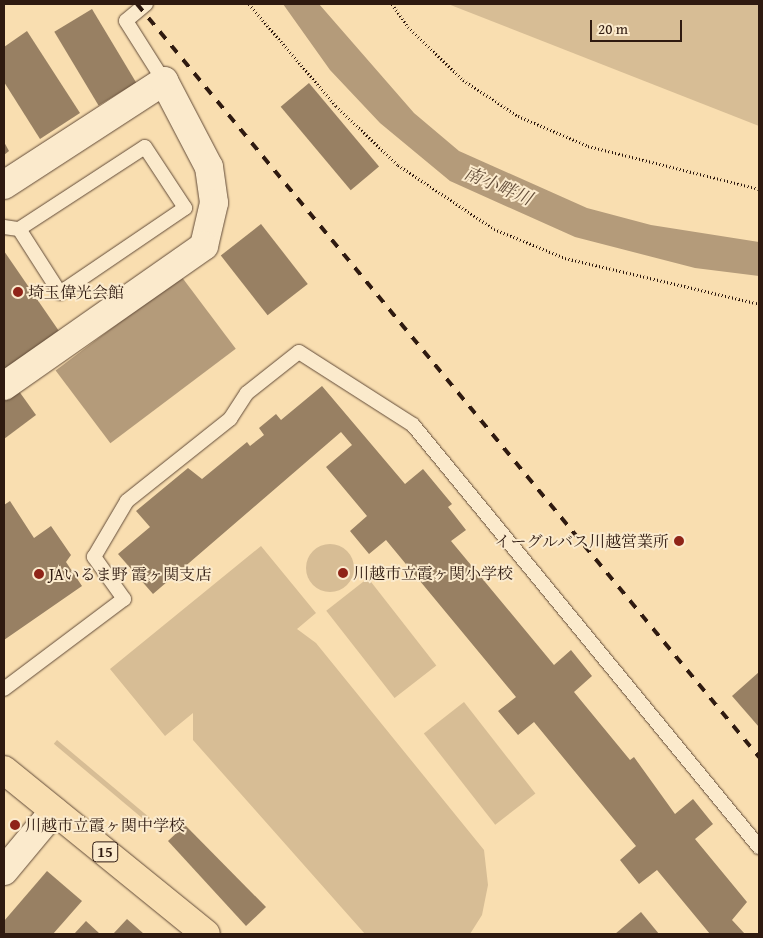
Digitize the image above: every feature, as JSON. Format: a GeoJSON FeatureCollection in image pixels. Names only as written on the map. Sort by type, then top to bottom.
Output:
{"type":"FeatureCollection","features":[{"type":"Feature","properties":{"kind":"main road","name":"15"},"geometry":{"type":"LineString","coordinates":[[4,770],[206,934]]}},
{"type":"Feature","properties":{"kind":"street"},"geometry":{"type":"LineString","coordinates":[[4,185],[164,81],[209,166],[214,203],[204,246],[4,386]]}},
{"type":"Feature","properties":{"kind":"street"},"geometry":{"type":"LineString","coordinates":[[4,871],[54,811]]}},
{"type":"Feature","properties":{"kind":"lane"},"geometry":{"type":"LineString","coordinates":[[146,4],[126,21],[164,81]]}},
{"type":"Feature","properties":{"kind":"lane"},"geometry":{"type":"LineString","coordinates":[[4,227],[19,229],[145,147],[185,208],[60,293],[19,229]]}},
{"type":"Feature","properties":{"kind":"lane"},"geometry":{"type":"LineString","coordinates":[[4,689],[124,599],[94,557],[127,501],[230,419],[247,393],[299,352],[413,425],[759,847]]}},
{"type":"Feature","properties":{"kind":"path"},"geometry":{"type":"LineString","coordinates":[[249,4],[336,106],[398,164],[494,229],[565,258],[759,304]]}},
{"type":"Feature","properties":{"kind":"path"},"geometry":{"type":"LineString","coordinates":[[392,4],[408,27],[463,80],[518,116],[588,146],[759,189]]}},
{"type":"Feature","properties":{"kind":"shaded area"},"geometry":{"type":"Polygon","coordinates":[[[448,4],[759,4],[759,126],[448,4]]]}},
{"type":"Feature","properties":{"kind":"shaded area"},"geometry":{"type":"Polygon","coordinates":[[[330,544],[339,546],[347,551],[352,559],[354,568],[352,577],[347,585],[339,590],[330,592],[321,590],[313,585],[308,577],[306,568],[308,559],[313,551],[321,546],[330,544]]]}},
{"type":"Feature","properties":{"kind":"shaded area"},"geometry":{"type":"Polygon","coordinates":[[[261,546],[316,613],[297,629],[316,643],[484,850],[488,885],[482,915],[470,934],[365,934],[193,740],[193,713],[165,736],[110,669],[261,546]]]}},
{"type":"Feature","properties":{"kind":"shaded area"},"geometry":{"type":"Polygon","coordinates":[[[368,578],[436,665],[395,698],[326,611],[368,578]]]}},
{"type":"Feature","properties":{"kind":"shaded area"},"geometry":{"type":"Polygon","coordinates":[[[464,702],[535,793],[495,825],[424,733],[464,702]]]}},
{"type":"Feature","properties":{"kind":"shaded area"},"geometry":{"type":"Polygon","coordinates":[[[57,740],[157,824],[153,827],[54,744],[57,740]]]}},
{"type":"Feature","properties":{"kind":"water","name":"南小畔川"},"geometry":{"type":"Polygon","coordinates":[[[283,4],[319,4],[414,113],[459,151],[587,208],[651,225],[759,242],[759,276],[695,268],[575,237],[450,181],[380,123],[330,70],[283,4]]]}},
{"type":"Feature","properties":{"kind":"water"},"geometry":{"type":"Polygon","coordinates":[[[181,276],[236,349],[110,443],[56,370],[181,276]]]}},
{"type":"Feature","properties":{"kind":"building"},"geometry":{"type":"Polygon","coordinates":[[[92,9],[136,83],[99,105],[54,32],[92,9]]]}},
{"type":"Feature","properties":{"kind":"building"},"geometry":{"type":"Polygon","coordinates":[[[27,31],[80,113],[40,139],[4,82],[4,47],[27,31]]]}},
{"type":"Feature","properties":{"kind":"building"},"geometry":{"type":"Polygon","coordinates":[[[309,83],[379,166],[351,190],[281,107],[309,83]]]}},
{"type":"Feature","properties":{"kind":"building"},"geometry":{"type":"Polygon","coordinates":[[[4,142],[9,151],[4,155],[4,142]]]}},
{"type":"Feature","properties":{"kind":"building"},"geometry":{"type":"Polygon","coordinates":[[[261,224],[308,284],[268,315],[221,255],[261,224]]]}},
{"type":"Feature","properties":{"kind":"building","name":"埼玉偉光会館"},"geometry":{"type":"Polygon","coordinates":[[[4,251],[61,334],[4,374],[4,251]]]}},
{"type":"Feature","properties":{"kind":"building"},"geometry":{"type":"Polygon","coordinates":[[[322,386],[405,484],[423,469],[452,504],[448,507],[466,530],[451,541],[554,665],[571,650],[592,676],[574,692],[630,760],[634,757],[675,814],[693,799],[713,824],[695,839],[747,902],[732,920],[745,934],[710,934],[657,870],[639,884],[620,860],[636,846],[534,722],[518,735],[498,711],[516,697],[386,540],[369,554],[350,531],[367,516],[326,467],[352,445],[341,432],[153,594],[118,554],[150,527],[136,511],[188,468],[202,479],[247,442],[250,446],[264,435],[259,428],[276,414],[281,420],[322,386]]]}},
{"type":"Feature","properties":{"kind":"building"},"geometry":{"type":"Polygon","coordinates":[[[16,387],[36,415],[4,439],[4,396],[16,387]]]}},
{"type":"Feature","properties":{"kind":"building","name":"JAいるま野 霞ヶ関支店"},"geometry":{"type":"Polygon","coordinates":[[[10,501],[34,538],[51,526],[71,555],[66,562],[82,586],[4,640],[4,505],[10,501]]]}},
{"type":"Feature","properties":{"kind":"building"},"geometry":{"type":"Polygon","coordinates":[[[759,672],[759,727],[732,696],[759,672]]]}},
{"type":"Feature","properties":{"kind":"building"},"geometry":{"type":"Polygon","coordinates":[[[185,825],[266,907],[246,926],[168,841],[185,825]]]}},
{"type":"Feature","properties":{"kind":"building"},"geometry":{"type":"Polygon","coordinates":[[[47,871],[82,901],[53,934],[4,934],[4,921],[47,871]]]}},
{"type":"Feature","properties":{"kind":"building"},"geometry":{"type":"Polygon","coordinates":[[[641,912],[659,934],[615,934],[641,912]]]}},
{"type":"Feature","properties":{"kind":"building"},"geometry":{"type":"Polygon","coordinates":[[[127,919],[144,934],[113,934],[127,919]]]}},
{"type":"Feature","properties":{"kind":"building"},"geometry":{"type":"Polygon","coordinates":[[[86,921],[100,934],[74,934],[86,921]]]}},
{"type":"Feature","properties":{"kind":"railway"},"geometry":{"type":"LineString","coordinates":[[137,4],[759,757]]}},
{"type":"Feature","properties":{"kind":"place","name":"埼玉偉光会館"},"geometry":{"type":"Point","coordinates":[18,292]}},
{"type":"Feature","properties":{"kind":"place","name":"イーグルバス川越営業所"},"geometry":{"type":"Point","coordinates":[679,541]}},
{"type":"Feature","properties":{"kind":"place","name":"川越市立霞ヶ関小学校"},"geometry":{"type":"Point","coordinates":[343,573]}},
{"type":"Feature","properties":{"kind":"place","name":"JAいるま野 霞ヶ関支店"},"geometry":{"type":"Point","coordinates":[39,574]}},
{"type":"Feature","properties":{"kind":"place","name":"川越市立霞ヶ関中学校"},"geometry":{"type":"Point","coordinates":[15,825]}}]}
